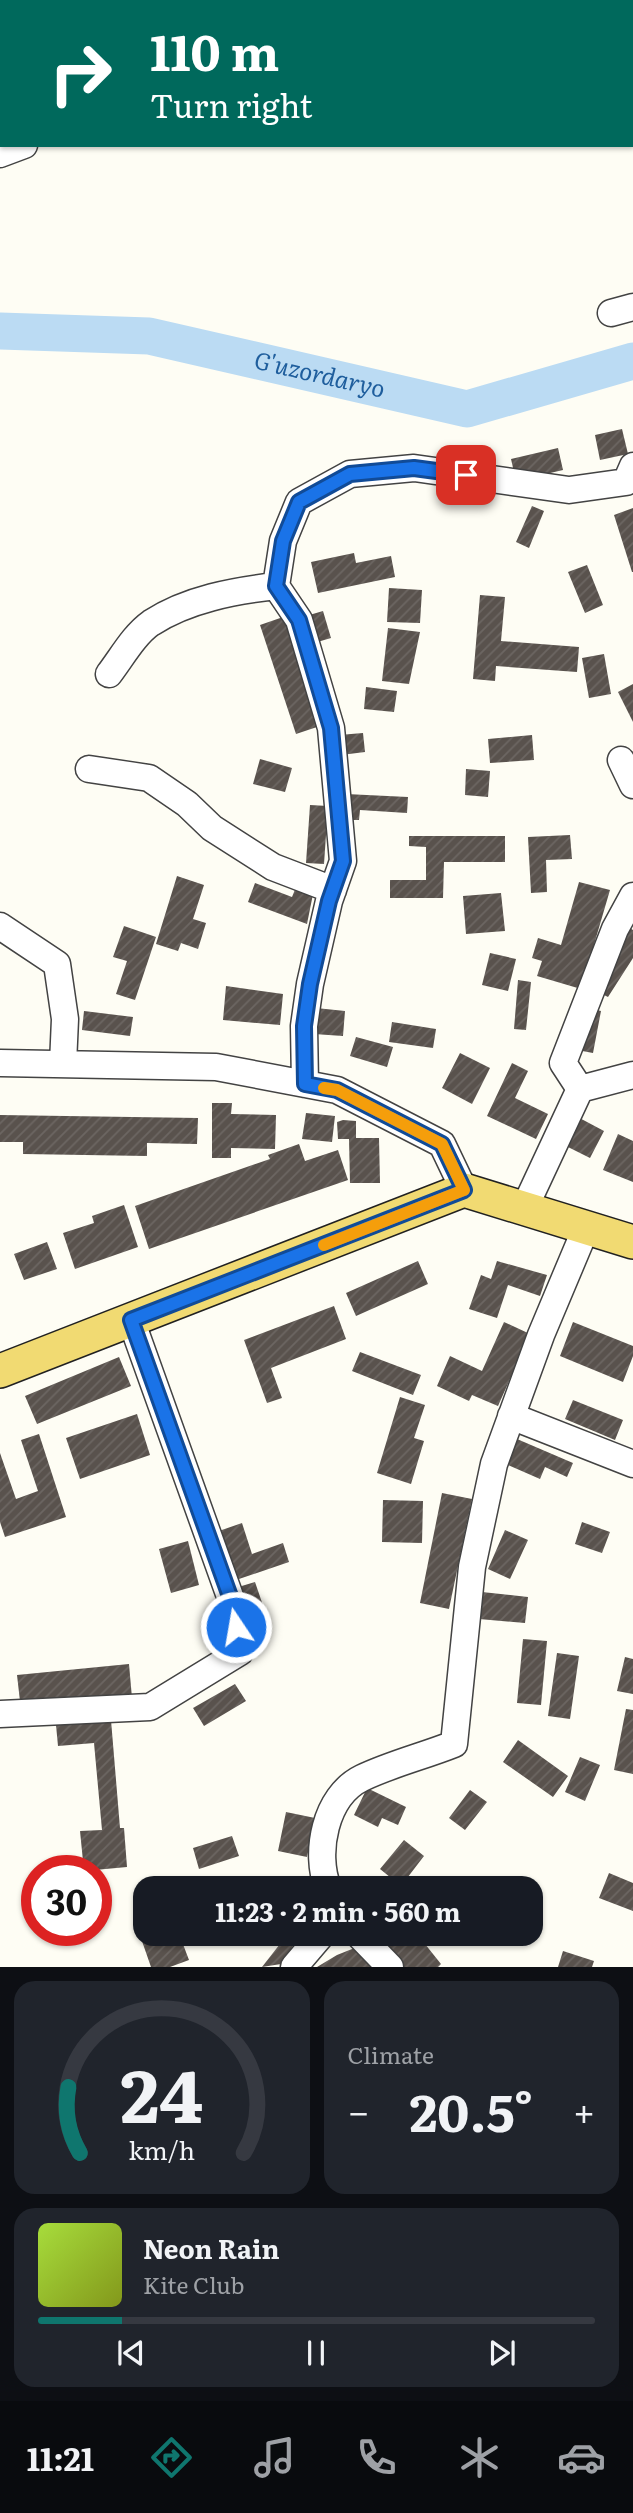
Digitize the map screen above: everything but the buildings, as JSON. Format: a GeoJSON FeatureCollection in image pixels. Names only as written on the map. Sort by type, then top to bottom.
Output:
{"type":"FeatureCollection","features":[{"type":"Feature","properties":{"kind":"main road"},"geometry":{"type":"LineString","coordinates":[[0,1371],[464,1190],[633,1242]]}},
{"type":"Feature","properties":{"kind":"street"},"geometry":{"type":"LineString","coordinates":[[0,154],[19,147]]}},
{"type":"Feature","properties":{"kind":"street"},"geometry":{"type":"LineString","coordinates":[[305,1084],[304,1026],[310,984],[343,861],[331,728],[299,620],[276,586],[283,541],[299,502],[350,474],[414,468],[569,490],[626,482],[633,466]]}},
{"type":"Feature","properties":{"kind":"street"},"geometry":{"type":"LineString","coordinates":[[109,674],[136,637],[151,624],[173,612],[233,592],[276,586]]}},
{"type":"Feature","properties":{"kind":"street"},"geometry":{"type":"LineString","coordinates":[[621,760],[633,785]]}},
{"type":"Feature","properties":{"kind":"street"},"geometry":{"type":"LineString","coordinates":[[89,769],[149,778],[187,804],[212,828],[273,867],[333,891]]}},
{"type":"Feature","properties":{"kind":"street"},"geometry":{"type":"LineString","coordinates":[[580,1090],[563,1063],[615,929],[633,896]]}},
{"type":"Feature","properties":{"kind":"street"},"geometry":{"type":"LineString","coordinates":[[0,926],[57,964],[65,1019],[63,1064]]}},
{"type":"Feature","properties":{"kind":"street"},"geometry":{"type":"LineString","coordinates":[[0,1063],[216,1067],[337,1090],[442,1144],[464,1190]]}},
{"type":"Feature","properties":{"kind":"street"},"geometry":{"type":"LineString","coordinates":[[524,1209],[580,1090],[633,1075]]}},
{"type":"Feature","properties":{"kind":"street"},"geometry":{"type":"LineString","coordinates":[[323,1876],[324,1830],[343,1794],[360,1779],[454,1744],[472,1567],[494,1464],[541,1335],[586,1228]]}},
{"type":"Feature","properties":{"kind":"street"},"geometry":{"type":"LineString","coordinates":[[0,1714],[150,1707],[240,1652],[232,1602],[131,1320]]}},
{"type":"Feature","properties":{"kind":"street"},"geometry":{"type":"LineString","coordinates":[[511,1416],[633,1464]]}},
{"type":"Feature","properties":{"kind":"street"},"geometry":{"type":"LineString","coordinates":[[293,1967],[311,1946]]}},
{"type":"Feature","properties":{"kind":"street"},"geometry":{"type":"LineString","coordinates":[[370,1946],[390,1967]]}},
{"type":"Feature","properties":{"kind":"waterway","name":"G'uzordaryo"},"geometry":{"type":"LineString","coordinates":[[0,331],[149,336],[467,409],[633,361]]}},
{"type":"Feature","properties":{"kind":"slow traffic"},"geometry":{"type":"LineString","coordinates":[[324,1088],[337,1090],[442,1144],[464,1190],[324,1245]]}},
{"type":"Feature","properties":{"kind":"route"},"geometry":{"type":"LineString","coordinates":[[236,1627],[232,1602],[131,1320],[464,1190],[442,1144],[337,1090],[305,1084],[304,1026],[310,984],[329,901],[343,861],[331,728],[299,620],[276,586],[283,541],[299,502],[350,474],[414,468],[466,475]]}}]}
